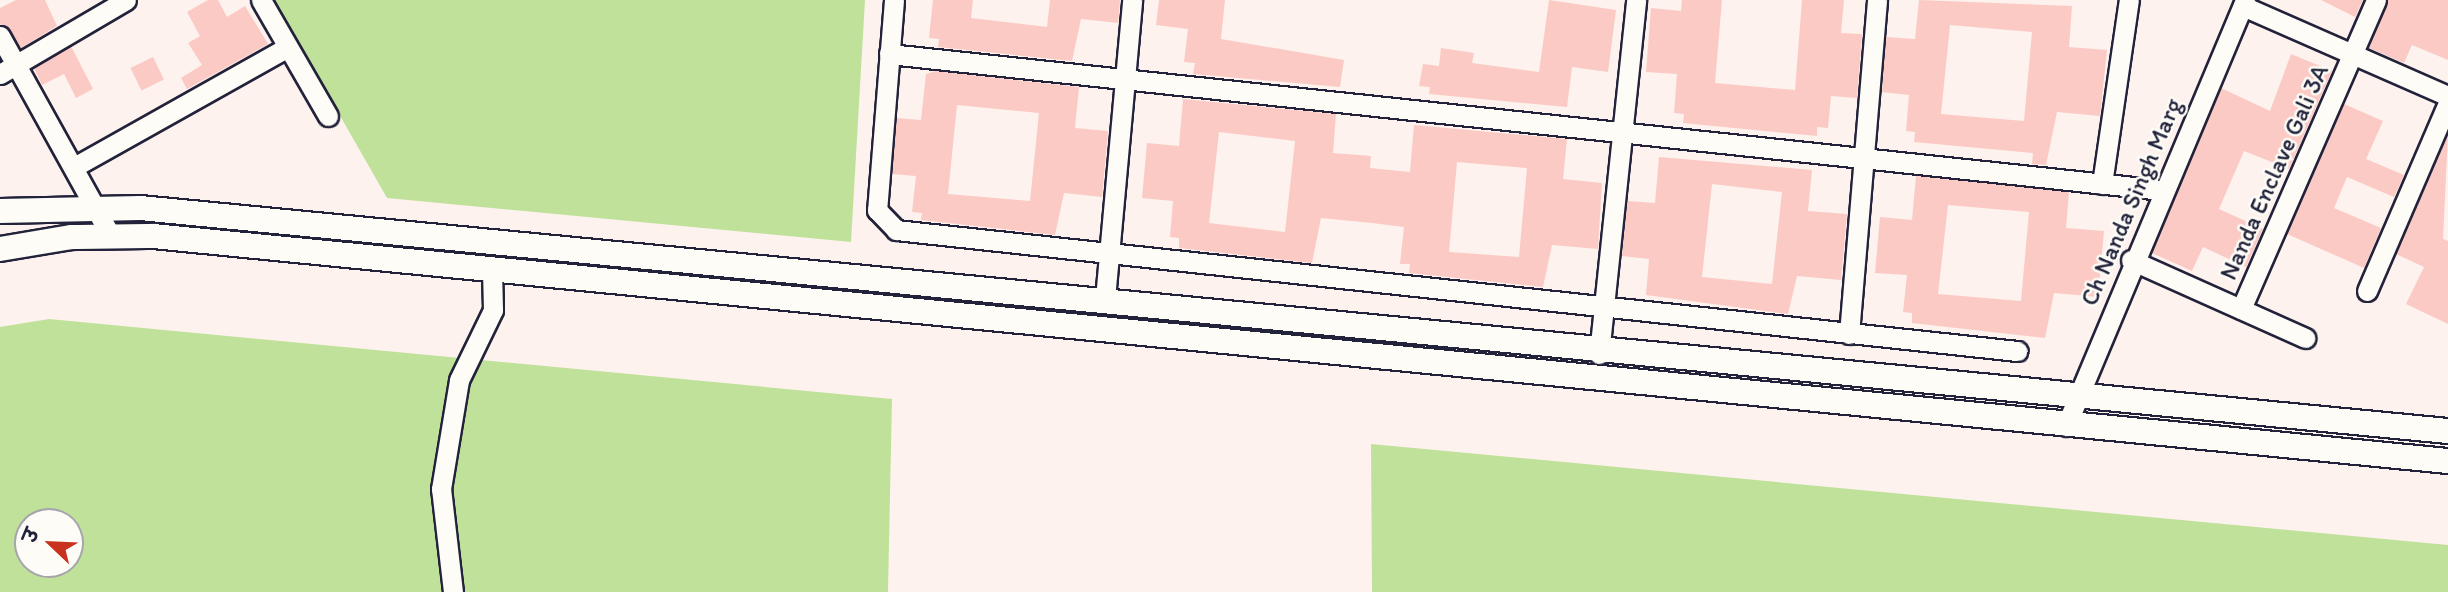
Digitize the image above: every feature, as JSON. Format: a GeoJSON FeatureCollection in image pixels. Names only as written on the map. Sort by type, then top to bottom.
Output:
{"type":"FeatureCollection","features":[{"type":"Feature","properties":{"kind":"street"},"geometry":{"type":"LineString","coordinates":[[8,69],[126,0]]}},
{"type":"Feature","properties":{"kind":"street"},"geometry":{"type":"LineString","coordinates":[[261,0],[328,116]]}},
{"type":"Feature","properties":{"kind":"street"},"geometry":{"type":"LineString","coordinates":[[894,0],[877,210],[888,226],[1109,258],[2017,351]]}},
{"type":"Feature","properties":{"kind":"street"},"geometry":{"type":"LineString","coordinates":[[1105,299],[1132,0]]}},
{"type":"Feature","properties":{"kind":"street"},"geometry":{"type":"LineString","coordinates":[[1599,354],[1636,0]]}},
{"type":"Feature","properties":{"kind":"street"},"geometry":{"type":"LineString","coordinates":[[1849,334],[1877,0]]}},
{"type":"Feature","properties":{"kind":"street"},"geometry":{"type":"LineString","coordinates":[[2102,184],[2129,0]]}},
{"type":"Feature","properties":{"kind":"street","name":"Nanda Enclave Gali 3A"},"geometry":{"type":"LineString","coordinates":[[2241,309],[2376,0]]}},
{"type":"Feature","properties":{"kind":"street"},"geometry":{"type":"LineString","coordinates":[[2244,3],[2448,96]]}},
{"type":"Feature","properties":{"kind":"street","name":"Ch Nanda Singh Marg"},"geometry":{"type":"LineString","coordinates":[[2066,426],[2131,260],[2244,3]]}},
{"type":"Feature","properties":{"kind":"street"},"geometry":{"type":"LineString","coordinates":[[0,36],[8,69],[74,167],[111,236]]}},
{"type":"Feature","properties":{"kind":"street"},"geometry":{"type":"LineString","coordinates":[[74,167],[288,47]]}},
{"type":"Feature","properties":{"kind":"street"},"geometry":{"type":"LineString","coordinates":[[889,54],[2162,190]]}},
{"type":"Feature","properties":{"kind":"street"},"geometry":{"type":"LineString","coordinates":[[2367,291],[2448,103]]}},
{"type":"Feature","properties":{"kind":"street"},"geometry":{"type":"LineString","coordinates":[[0,211],[96,207],[1105,299],[1599,354],[2448,431]]}},
{"type":"Feature","properties":{"kind":"street"},"geometry":{"type":"LineString","coordinates":[[0,249],[111,236],[492,270],[2066,426],[2448,461]]}},
{"type":"Feature","properties":{"kind":"street"},"geometry":{"type":"LineString","coordinates":[[2131,260],[2305,338]]}},
{"type":"Feature","properties":{"kind":"street"},"geometry":{"type":"LineString","coordinates":[[453,592],[441,489],[459,380],[491,318],[492,270]]}},
{"type":"Feature","properties":{"kind":"street"},"geometry":{"type":"LineString","coordinates":[[1500,369],[1503,342]]}},
{"type":"Feature","properties":{"kind":"green space"},"geometry":{"type":"Polygon","coordinates":[[[274,0],[865,0],[851,242],[387,198],[274,0]]]}},
{"type":"Feature","properties":{"kind":"green space"},"geometry":{"type":"Polygon","coordinates":[[[49,319],[892,399],[888,592],[0,592],[0,327],[49,319]]]}},
{"type":"Feature","properties":{"kind":"green space"},"geometry":{"type":"Polygon","coordinates":[[[1371,444],[2448,545],[2448,592],[1372,592],[1371,444]]]}},
{"type":"Feature","properties":{"kind":"building"},"geometry":{"type":"Polygon","coordinates":[[[16,0],[45,0],[57,26],[21,48],[0,24],[0,8],[16,0]]]}},
{"type":"Feature","properties":{"kind":"building"},"geometry":{"type":"Polygon","coordinates":[[[208,0],[218,0],[227,17],[245,6],[268,44],[187,89],[181,78],[202,65],[188,43],[200,36],[187,12],[208,0]]]}},
{"type":"Feature","properties":{"kind":"building"},"geometry":{"type":"Polygon","coordinates":[[[933,0],[973,0],[971,18],[1047,27],[1050,0],[1120,0],[1118,23],[1081,19],[1072,61],[938,47],[939,39],[929,38],[933,0]]]}},
{"type":"Feature","properties":{"kind":"building"},"geometry":{"type":"Polygon","coordinates":[[[1159,0],[1225,0],[1221,39],[1344,60],[1340,87],[1193,74],[1195,63],[1184,62],[1188,29],[1156,25],[1159,0]]]}},
{"type":"Feature","properties":{"kind":"building"},"geometry":{"type":"Polygon","coordinates":[[[1549,0],[1616,10],[1608,72],[1572,67],[1567,107],[1429,94],[1430,87],[1419,86],[1423,64],[1439,66],[1441,48],[1474,53],[1472,63],[1539,72],[1549,0]]]}},
{"type":"Feature","properties":{"kind":"building"},"geometry":{"type":"Polygon","coordinates":[[[1682,0],[1722,0],[1715,83],[1795,90],[1802,0],[1844,0],[1841,33],[1862,34],[1857,98],[1831,96],[1828,128],[1817,127],[1817,136],[1683,123],[1684,114],[1674,113],[1677,74],[1646,72],[1651,8],[1681,11],[1682,0]]]}},
{"type":"Feature","properties":{"kind":"building"},"geometry":{"type":"Polygon","coordinates":[[[1919,0],[2072,6],[2069,47],[2107,50],[2100,116],[2057,112],[2046,165],[2032,164],[2033,153],[1914,142],[1915,132],[1906,131],[1909,95],[1882,92],[1886,37],[1915,39],[1919,0]],[[1950,25],[1941,114],[2024,121],[2032,32],[1950,25]]]}},
{"type":"Feature","properties":{"kind":"building"},"geometry":{"type":"Polygon","coordinates":[[[2321,0],[2363,0],[2355,17],[2321,0]]]}},
{"type":"Feature","properties":{"kind":"building"},"geometry":{"type":"Polygon","coordinates":[[[2388,0],[2448,0],[2448,60],[2412,45],[2404,63],[2369,48],[2388,0]]]}},
{"type":"Feature","properties":{"kind":"building"},"geometry":{"type":"Polygon","coordinates":[[[71,46],[93,89],[76,98],[64,74],[42,85],[34,68],[71,46]]]}},
{"type":"Feature","properties":{"kind":"building"},"geometry":{"type":"Polygon","coordinates":[[[2291,54],[2332,71],[2289,169],[2244,151],[2219,209],[2263,229],[2246,267],[2203,247],[2192,271],[2152,253],[2221,88],[2270,111],[2291,54]]]}},
{"type":"Feature","properties":{"kind":"building"},"geometry":{"type":"Polygon","coordinates":[[[153,57],[164,79],[141,90],[131,68],[153,57]]]}},
{"type":"Feature","properties":{"kind":"building"},"geometry":{"type":"Polygon","coordinates":[[[936,71],[1079,87],[1075,128],[1108,131],[1102,197],[1064,193],[1055,235],[921,220],[922,213],[912,212],[916,176],[892,174],[897,118],[921,120],[926,74],[936,71]],[[957,105],[948,194],[1030,201],[1039,113],[957,105]]]}},
{"type":"Feature","properties":{"kind":"building"},"geometry":{"type":"Polygon","coordinates":[[[1183,99],[1336,114],[1333,153],[1371,156],[1370,168],[1410,172],[1414,125],[1567,139],[1563,179],[1602,183],[1598,249],[1552,245],[1543,287],[1409,273],[1410,264],[1400,264],[1404,227],[1372,223],[1321,218],[1312,263],[1179,248],[1179,238],[1170,237],[1173,201],[1142,198],[1147,143],[1179,146],[1183,99]],[[1219,132],[1209,223],[1285,232],[1295,141],[1219,132]],[[1457,162],[1449,252],[1519,257],[1527,168],[1457,162]]]}},
{"type":"Feature","properties":{"kind":"building"},"geometry":{"type":"Polygon","coordinates":[[[2344,104],[2383,121],[2366,159],[2404,175],[2394,197],[2347,177],[2334,208],[2381,228],[2364,268],[2287,234],[2344,104]]]}},
{"type":"Feature","properties":{"kind":"building"},"geometry":{"type":"Polygon","coordinates":[[[2448,134],[2443,239],[2448,241],[2448,324],[2406,304],[2424,267],[2396,254],[2448,134]]]}},
{"type":"Feature","properties":{"kind":"building"},"geometry":{"type":"Polygon","coordinates":[[[1659,157],[1812,170],[1808,211],[1847,214],[1841,280],[1797,276],[1788,314],[1646,295],[1649,259],[1622,256],[1627,201],[1655,203],[1659,157]],[[1712,184],[1702,277],[1772,284],[1782,192],[1712,184]]]}},
{"type":"Feature","properties":{"kind":"building"},"geometry":{"type":"Polygon","coordinates":[[[1916,176],[2069,192],[2066,228],[2104,231],[2098,297],[2054,293],[2045,338],[1912,323],[1912,313],[1903,312],[1907,275],[1875,273],[1880,217],[1912,220],[1916,176]],[[1948,205],[1938,294],[2021,301],[2029,212],[1948,205]]]}}]}
